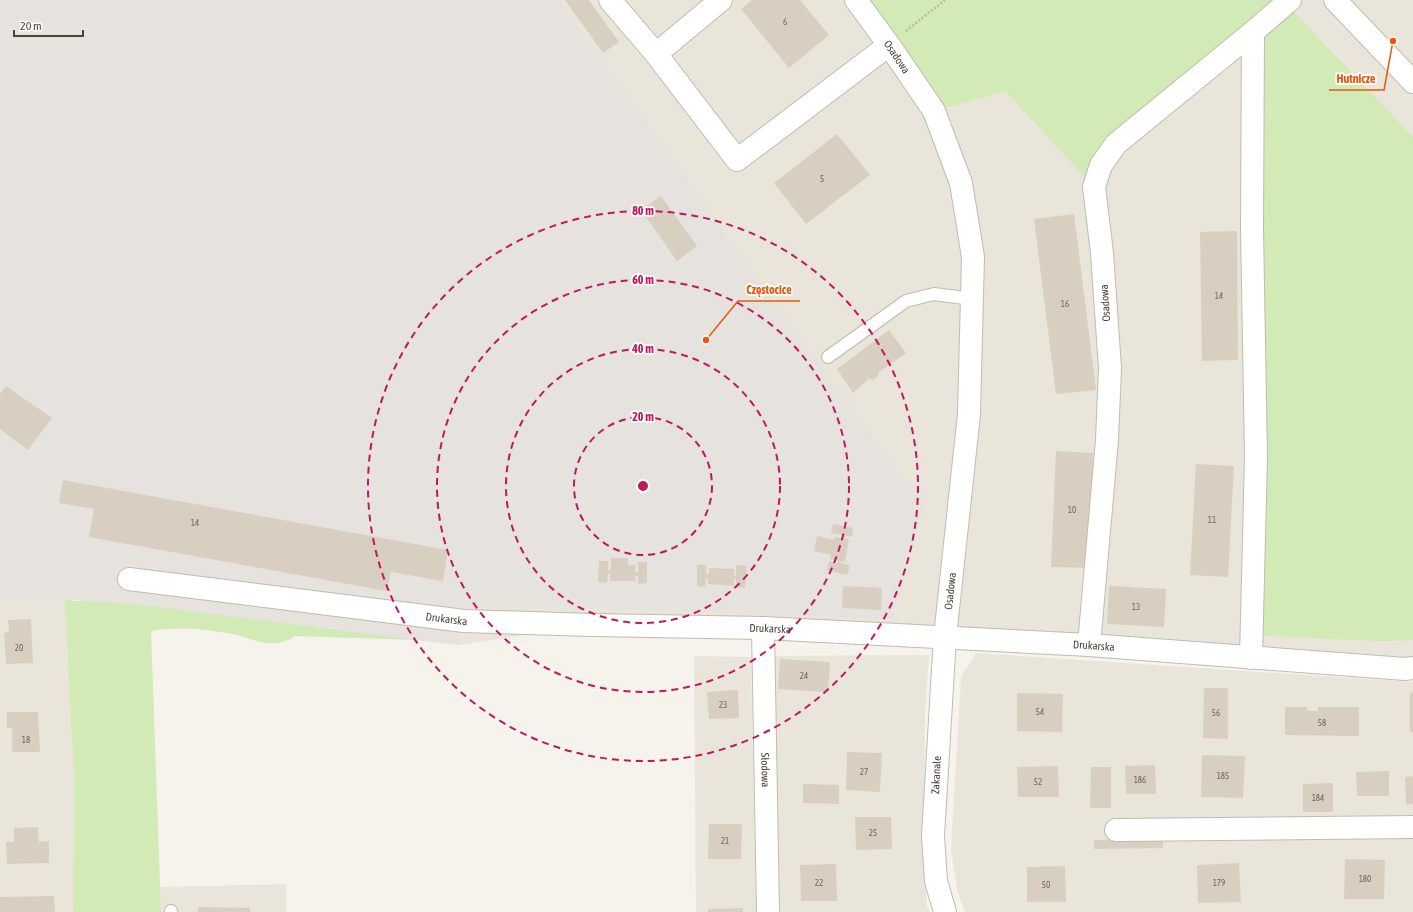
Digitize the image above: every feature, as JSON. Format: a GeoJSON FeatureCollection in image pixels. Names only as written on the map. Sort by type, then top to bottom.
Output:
{"type":"FeatureCollection","features":[{"type":"Feature","properties":{"kind":"street"},"geometry":{"type":"LineString","coordinates":[[610,0],[656,54],[737,160],[889,45]]}},
{"type":"Feature","properties":{"kind":"street"},"geometry":{"type":"LineString","coordinates":[[656,54],[721,0]]}},
{"type":"Feature","properties":{"kind":"street","name":"Osadowa"},"geometry":{"type":"LineString","coordinates":[[856,0],[934,111],[961,183],[973,257],[969,414],[945,637]]}},
{"type":"Feature","properties":{"kind":"street","name":"Osadowa"},"geometry":{"type":"LineString","coordinates":[[1089,645],[1106,440],[1110,368],[1102,253],[1094,187],[1101,165],[1116,144],[1290,0]]}},
{"type":"Feature","properties":{"kind":"street"},"geometry":{"type":"LineString","coordinates":[[1335,0],[1413,82]]}},
{"type":"Feature","properties":{"kind":"street"},"geometry":{"type":"LineString","coordinates":[[1251,658],[1256,457],[1252,228],[1253,32]]}},
{"type":"Feature","properties":{"kind":"street","name":"Drukarska"},"geometry":{"type":"LineString","coordinates":[[129,579],[464,621],[600,626],[763,628],[945,637],[1089,645],[1405,669],[1413,668]]}},
{"type":"Feature","properties":{"kind":"street","name":"Słodowa"},"geometry":{"type":"LineString","coordinates":[[763,628],[768,912]]}},
{"type":"Feature","properties":{"kind":"street","name":"Zakanale"},"geometry":{"type":"LineString","coordinates":[[945,637],[933,836],[936,881],[945,912]]}},
{"type":"Feature","properties":{"kind":"street"},"geometry":{"type":"LineString","coordinates":[[1116,830],[1413,827]]}},
{"type":"Feature","properties":{"kind":"lane"},"geometry":{"type":"LineString","coordinates":[[828,358],[906,301],[934,294],[972,299]]}},
{"type":"Feature","properties":{"kind":"path"},"geometry":{"type":"LineString","coordinates":[[889,45],[945,0]]}},
{"type":"Feature","properties":{"kind":"shaded area"},"geometry":{"type":"Polygon","coordinates":[[[0,0],[1413,0],[1413,668],[592,625],[459,645],[66,599],[74,781],[73,912],[0,912],[0,0]]]}},
{"type":"Feature","properties":{"kind":"shaded area"},"geometry":{"type":"Polygon","coordinates":[[[0,0],[558,0],[902,479],[928,492],[892,619],[467,603],[459,645],[133,604],[52,598],[0,600],[0,0]]]}},
{"type":"Feature","properties":{"kind":"shaded area"},"geometry":{"type":"Polygon","coordinates":[[[976,653],[1413,682],[1413,912],[965,912],[958,893],[951,850],[961,677],[976,653]]]}},
{"type":"Feature","properties":{"kind":"shaded area"},"geometry":{"type":"Polygon","coordinates":[[[929,655],[925,713],[924,864],[927,907],[930,912],[778,912],[774,656],[929,655]]]}},
{"type":"Feature","properties":{"kind":"shaded area"},"geometry":{"type":"Polygon","coordinates":[[[694,656],[751,657],[756,912],[696,912],[694,656]]]}},
{"type":"Feature","properties":{"kind":"shaded area"},"geometry":{"type":"Polygon","coordinates":[[[286,884],[286,912],[161,912],[160,887],[286,884]]]}},
{"type":"Feature","properties":{"kind":"green space"},"geometry":{"type":"Polygon","coordinates":[[[856,0],[1290,0],[1116,144],[1094,187],[1005,91],[934,111],[856,0]]]}},
{"type":"Feature","properties":{"kind":"green space"},"geometry":{"type":"Polygon","coordinates":[[[1294,12],[1413,137],[1413,640],[1379,641],[1264,636],[1257,49],[1261,40],[1294,12]]]}},
{"type":"Feature","properties":{"kind":"green space"},"geometry":{"type":"Polygon","coordinates":[[[65,599],[73,601],[133,604],[417,640],[295,636],[280,643],[266,643],[237,635],[206,630],[165,629],[151,631],[161,912],[73,912],[74,781],[65,599]]]}},
{"type":"Feature","properties":{"kind":"building"},"geometry":{"type":"Polygon","coordinates":[[[565,0],[589,0],[619,42],[603,53],[565,0]]]}},
{"type":"Feature","properties":{"kind":"building"},"geometry":{"type":"Polygon","coordinates":[[[752,0],[800,0],[829,35],[789,68],[741,9],[752,0]]]}},
{"type":"Feature","properties":{"kind":"building"},"geometry":{"type":"Polygon","coordinates":[[[837,134],[870,175],[806,224],[774,183],[837,134]]]}},
{"type":"Feature","properties":{"kind":"building"},"geometry":{"type":"Polygon","coordinates":[[[661,196],[697,246],[677,261],[641,210],[661,196]]]}},
{"type":"Feature","properties":{"kind":"building"},"geometry":{"type":"Polygon","coordinates":[[[1074,214],[1096,390],[1056,394],[1034,219],[1074,214]]]}},
{"type":"Feature","properties":{"kind":"building"},"geometry":{"type":"Polygon","coordinates":[[[1237,231],[1238,360],[1202,361],[1200,232],[1237,231]]]}},
{"type":"Feature","properties":{"kind":"building"},"geometry":{"type":"Polygon","coordinates":[[[889,330],[906,353],[878,373],[879,375],[872,381],[870,378],[853,393],[837,369],[889,330]]]}},
{"type":"Feature","properties":{"kind":"building"},"geometry":{"type":"Polygon","coordinates":[[[6,386],[52,418],[28,450],[0,429],[0,394],[6,386]]]}},
{"type":"Feature","properties":{"kind":"building"},"geometry":{"type":"Polygon","coordinates":[[[1056,451],[1093,453],[1089,568],[1051,567],[1056,451]]]}},
{"type":"Feature","properties":{"kind":"building"},"geometry":{"type":"Polygon","coordinates":[[[1196,464],[1234,466],[1228,577],[1190,575],[1196,464]]]}},
{"type":"Feature","properties":{"kind":"building"},"geometry":{"type":"Polygon","coordinates":[[[63,480],[448,550],[443,581],[391,572],[387,591],[89,537],[94,509],[59,503],[63,480]]]}},
{"type":"Feature","properties":{"kind":"building"},"geometry":{"type":"Polygon","coordinates":[[[833,524],[853,528],[852,537],[846,536],[845,539],[849,539],[845,562],[841,561],[840,563],[850,565],[847,575],[827,570],[829,561],[838,563],[838,561],[830,559],[831,555],[814,551],[817,536],[834,540],[835,537],[842,538],[843,535],[831,533],[833,524]]]}},
{"type":"Feature","properties":{"kind":"building"},"geometry":{"type":"Polygon","coordinates":[[[611,558],[628,558],[628,565],[636,565],[635,572],[638,572],[638,562],[647,562],[647,583],[638,584],[638,576],[635,576],[636,581],[610,581],[610,574],[608,574],[607,583],[598,582],[599,561],[608,561],[608,570],[611,570],[611,558]]]}},
{"type":"Feature","properties":{"kind":"building"},"geometry":{"type":"Polygon","coordinates":[[[697,565],[706,565],[706,574],[709,574],[709,568],[734,569],[734,576],[736,576],[736,565],[747,566],[745,588],[736,587],[736,579],[734,579],[734,586],[708,584],[708,578],[706,578],[705,587],[697,586],[697,565]]]}},
{"type":"Feature","properties":{"kind":"building"},"geometry":{"type":"Polygon","coordinates":[[[843,586],[882,588],[881,610],[842,608],[843,586]]]}},
{"type":"Feature","properties":{"kind":"building"},"geometry":{"type":"Polygon","coordinates":[[[1109,586],[1166,589],[1164,627],[1107,624],[1109,586]]]}},
{"type":"Feature","properties":{"kind":"building"},"geometry":{"type":"Polygon","coordinates":[[[31,619],[33,663],[6,664],[4,633],[9,632],[8,620],[31,619]]]}},
{"type":"Feature","properties":{"kind":"building"},"geometry":{"type":"Polygon","coordinates":[[[780,659],[830,662],[828,692],[778,689],[780,659]]]}},
{"type":"Feature","properties":{"kind":"building"},"geometry":{"type":"Polygon","coordinates":[[[1204,688],[1228,688],[1228,739],[1203,738],[1204,688]]]}},
{"type":"Feature","properties":{"kind":"building"},"geometry":{"type":"Polygon","coordinates":[[[738,690],[739,718],[709,719],[707,692],[738,690]]]}},
{"type":"Feature","properties":{"kind":"building"},"geometry":{"type":"Polygon","coordinates":[[[1017,693],[1063,694],[1062,732],[1017,731],[1017,693]]]}},
{"type":"Feature","properties":{"kind":"building"},"geometry":{"type":"Polygon","coordinates":[[[1410,693],[1413,693],[1413,732],[1410,732],[1410,693]]]}},
{"type":"Feature","properties":{"kind":"building"},"geometry":{"type":"Polygon","coordinates":[[[1285,707],[1307,707],[1307,711],[1318,711],[1318,707],[1359,707],[1359,736],[1285,735],[1285,707]]]}},
{"type":"Feature","properties":{"kind":"building"},"geometry":{"type":"Polygon","coordinates":[[[7,712],[38,712],[40,752],[12,752],[12,728],[7,728],[7,712]]]}},
{"type":"Feature","properties":{"kind":"building"},"geometry":{"type":"Polygon","coordinates":[[[847,752],[882,753],[880,792],[846,790],[847,752]]]}},
{"type":"Feature","properties":{"kind":"building"},"geometry":{"type":"Polygon","coordinates":[[[1202,755],[1245,756],[1243,798],[1201,797],[1202,755]]]}},
{"type":"Feature","properties":{"kind":"building"},"geometry":{"type":"Polygon","coordinates":[[[1155,765],[1156,794],[1126,794],[1125,766],[1155,765]]]}},
{"type":"Feature","properties":{"kind":"building"},"geometry":{"type":"Polygon","coordinates":[[[1058,766],[1059,797],[1018,797],[1017,767],[1058,766]]]}},
{"type":"Feature","properties":{"kind":"building"},"geometry":{"type":"Polygon","coordinates":[[[1091,767],[1111,767],[1111,808],[1090,808],[1091,767]]]}},
{"type":"Feature","properties":{"kind":"building"},"geometry":{"type":"Polygon","coordinates":[[[1389,771],[1389,796],[1357,796],[1356,772],[1389,771]]]}},
{"type":"Feature","properties":{"kind":"building"},"geometry":{"type":"Polygon","coordinates":[[[1413,776],[1413,804],[1406,805],[1405,777],[1413,776]]]}},
{"type":"Feature","properties":{"kind":"building"},"geometry":{"type":"Polygon","coordinates":[[[1333,783],[1333,812],[1303,812],[1303,784],[1333,783]]]}},
{"type":"Feature","properties":{"kind":"building"},"geometry":{"type":"Polygon","coordinates":[[[803,784],[839,785],[839,804],[803,803],[803,784]]]}},
{"type":"Feature","properties":{"kind":"building"},"geometry":{"type":"Polygon","coordinates":[[[855,817],[891,817],[892,849],[856,850],[855,817]]]}},
{"type":"Feature","properties":{"kind":"building"},"geometry":{"type":"Polygon","coordinates":[[[709,824],[742,824],[741,859],[708,859],[709,824]]]}},
{"type":"Feature","properties":{"kind":"building"},"geometry":{"type":"Polygon","coordinates":[[[38,827],[39,842],[49,841],[49,863],[7,864],[6,842],[14,842],[14,828],[38,827]]]}},
{"type":"Feature","properties":{"kind":"building"},"geometry":{"type":"Polygon","coordinates":[[[1163,839],[1163,848],[1094,849],[1094,840],[1163,839]]]}},
{"type":"Feature","properties":{"kind":"building"},"geometry":{"type":"Polygon","coordinates":[[[1345,859],[1385,860],[1384,899],[1344,899],[1345,859]]]}},
{"type":"Feature","properties":{"kind":"building"},"geometry":{"type":"Polygon","coordinates":[[[1239,863],[1241,902],[1198,903],[1197,865],[1239,863]]]}},
{"type":"Feature","properties":{"kind":"building"},"geometry":{"type":"Polygon","coordinates":[[[836,864],[837,901],[801,901],[800,865],[836,864]]]}},
{"type":"Feature","properties":{"kind":"building"},"geometry":{"type":"Polygon","coordinates":[[[1065,866],[1066,902],[1027,902],[1027,867],[1065,866]]]}},
{"type":"Feature","properties":{"kind":"building"},"geometry":{"type":"Polygon","coordinates":[[[54,896],[55,912],[0,912],[0,897],[54,896]]]}},
{"type":"Feature","properties":{"kind":"building"},"geometry":{"type":"Polygon","coordinates":[[[198,907],[250,908],[250,912],[198,912],[198,907]]]}},
{"type":"Feature","properties":{"kind":"building"},"geometry":{"type":"Polygon","coordinates":[[[743,908],[743,912],[708,912],[708,909],[743,908]]]}},
{"type":"Feature","properties":{"kind":"place","name":"Hutnicze"},"geometry":{"type":"Point","coordinates":[1393,41]}},
{"type":"Feature","properties":{"kind":"place","name":"Częstocice"},"geometry":{"type":"Point","coordinates":[706,340]}}]}
